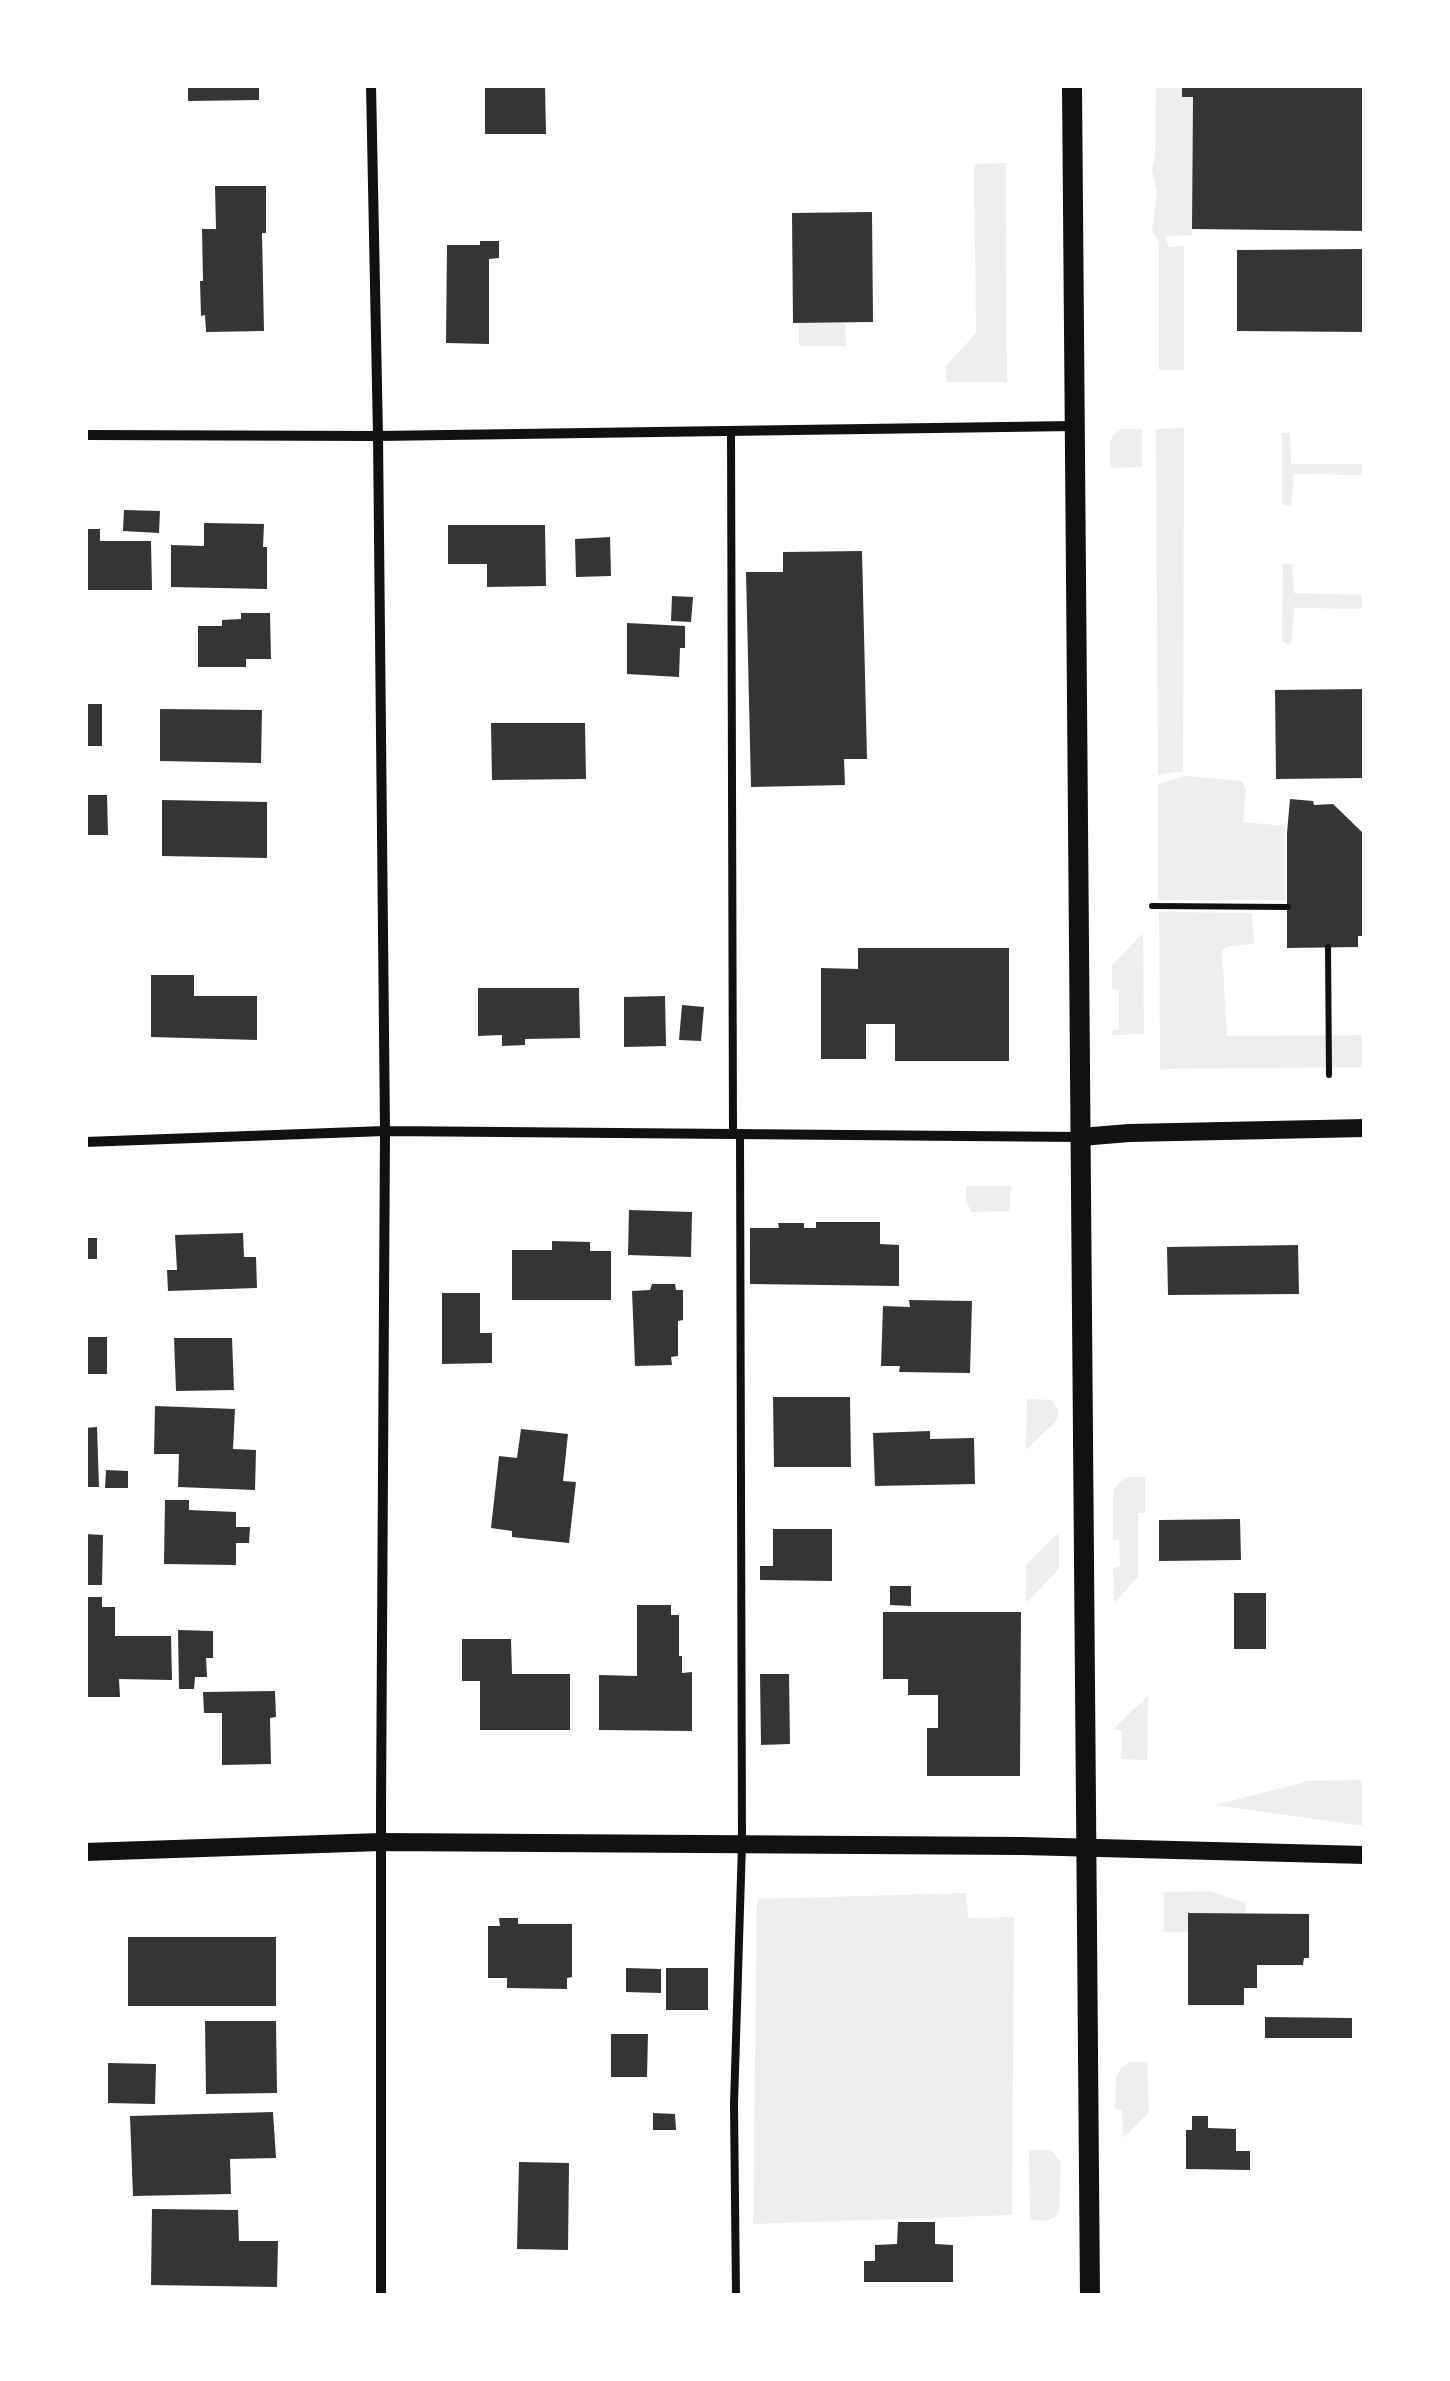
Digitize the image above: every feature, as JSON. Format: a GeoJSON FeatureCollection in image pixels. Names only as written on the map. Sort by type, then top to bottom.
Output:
{"type":"FeatureCollection","features":[{"type":"Feature","properties":{"kind":"main road"},"geometry":{"type":"LineString","coordinates":[[1072,85],[1090,2296]]}},
{"type":"Feature","properties":{"kind":"street"},"geometry":{"type":"LineString","coordinates":[[371,85],[384,1131],[382,2296]]}},
{"type":"Feature","properties":{"kind":"street"},"geometry":{"type":"LineString","coordinates":[[85,436],[1075,426]]}},
{"type":"Feature","properties":{"kind":"street"},"geometry":{"type":"LineString","coordinates":[[85,1142],[384,1131],[1081,1137],[1129,1132],[1365,1128]]}},
{"type":"Feature","properties":{"kind":"street"},"geometry":{"type":"LineString","coordinates":[[85,1852],[381,1842],[1086,1847],[1365,1856]]}},
{"type":"Feature","properties":{"kind":"lane"},"geometry":{"type":"LineString","coordinates":[[731,431],[742,1844],[734,2104],[736,2296]]}},
{"type":"Feature","properties":{"kind":"path"},"geometry":{"type":"LineString","coordinates":[[1152,906],[1288,907]]}},
{"type":"Feature","properties":{"kind":"path"},"geometry":{"type":"LineString","coordinates":[[1328,948],[1329,1075]]}},
{"type":"Feature","properties":{"kind":"shaded area"},"geometry":{"type":"Polygon","coordinates":[[[1156,85],[1182,85],[1182,97],[1193,97],[1192,235],[1165,236],[1169,247],[1184,246],[1184,370],[1159,370],[1159,242],[1152,231],[1157,193],[1152,170],[1156,85]]]}},
{"type":"Feature","properties":{"kind":"shaded area"},"geometry":{"type":"Polygon","coordinates":[[[1006,163],[1007,382],[946,382],[946,366],[976,333],[974,164],[1006,163]]]}},
{"type":"Feature","properties":{"kind":"shaded area"},"geometry":{"type":"Polygon","coordinates":[[[799,323],[845,323],[846,346],[803,346],[799,344],[799,323]]]}},
{"type":"Feature","properties":{"kind":"shaded area"},"geometry":{"type":"Polygon","coordinates":[[[1184,428],[1183,771],[1158,775],[1156,429],[1184,428]]]}},
{"type":"Feature","properties":{"kind":"shaded area"},"geometry":{"type":"Polygon","coordinates":[[[1121,429],[1142,429],[1142,467],[1110,468],[1110,442],[1121,429]]]}},
{"type":"Feature","properties":{"kind":"shaded area"},"geometry":{"type":"Polygon","coordinates":[[[1282,433],[1290,433],[1291,464],[1365,464],[1365,475],[1294,474],[1291,506],[1282,505],[1282,433]]]}},
{"type":"Feature","properties":{"kind":"shaded area"},"geometry":{"type":"Polygon","coordinates":[[[1283,564],[1292,564],[1294,593],[1365,595],[1365,609],[1294,608],[1292,640],[1289,645],[1285,643],[1283,564]]]}},
{"type":"Feature","properties":{"kind":"shaded area"},"geometry":{"type":"Polygon","coordinates":[[[1186,776],[1242,781],[1246,789],[1243,822],[1285,826],[1285,900],[1158,900],[1158,784],[1186,776]]]}},
{"type":"Feature","properties":{"kind":"shaded area"},"geometry":{"type":"Polygon","coordinates":[[[1159,912],[1252,913],[1254,944],[1222,950],[1227,1036],[1365,1035],[1365,1067],[1160,1069],[1159,912]]]}},
{"type":"Feature","properties":{"kind":"shaded area"},"geometry":{"type":"Polygon","coordinates":[[[1143,933],[1144,1034],[1112,1035],[1112,1031],[1119,1029],[1119,990],[1112,989],[1112,965],[1143,933]]]}},
{"type":"Feature","properties":{"kind":"shaded area"},"geometry":{"type":"Polygon","coordinates":[[[966,1186],[1011,1186],[1009,1211],[972,1212],[966,1202],[966,1186]]]}},
{"type":"Feature","properties":{"kind":"shaded area"},"geometry":{"type":"Polygon","coordinates":[[[1027,1399],[1052,1400],[1058,1419],[1026,1450],[1027,1399]]]}},
{"type":"Feature","properties":{"kind":"shaded area"},"geometry":{"type":"Polygon","coordinates":[[[1127,1477],[1145,1477],[1145,1513],[1138,1513],[1138,1577],[1114,1603],[1113,1568],[1120,1566],[1119,1539],[1113,1540],[1113,1490],[1127,1477]]]}},
{"type":"Feature","properties":{"kind":"shaded area"},"geometry":{"type":"Polygon","coordinates":[[[1059,1532],[1059,1569],[1026,1603],[1026,1565],[1059,1532]]]}},
{"type":"Feature","properties":{"kind":"shaded area"},"geometry":{"type":"Polygon","coordinates":[[[1148,1696],[1147,1760],[1121,1759],[1122,1731],[1113,1729],[1148,1696]]]}},
{"type":"Feature","properties":{"kind":"shaded area"},"geometry":{"type":"Polygon","coordinates":[[[1365,1780],[1365,1826],[1215,1805],[1308,1781],[1365,1780]]]}},
{"type":"Feature","properties":{"kind":"shaded area"},"geometry":{"type":"Polygon","coordinates":[[[1210,1891],[1246,1903],[1245,1914],[1189,1913],[1188,1932],[1164,1932],[1164,1892],[1210,1891]]]}},
{"type":"Feature","properties":{"kind":"shaded area"},"geometry":{"type":"Polygon","coordinates":[[[966,1893],[968,1918],[1014,1917],[1012,2215],[753,2224],[757,1899],[966,1893]]]}},
{"type":"Feature","properties":{"kind":"shaded area"},"geometry":{"type":"Polygon","coordinates":[[[1130,2062],[1147,2062],[1149,2112],[1123,2138],[1122,2110],[1115,2109],[1116,2078],[1130,2062]]]}},
{"type":"Feature","properties":{"kind":"shaded area"},"geometry":{"type":"Polygon","coordinates":[[[1029,2150],[1051,2150],[1061,2162],[1059,2211],[1047,2221],[1030,2220],[1029,2150]]]}},
{"type":"Feature","properties":{"kind":"building"},"geometry":{"type":"Polygon","coordinates":[[[188,85],[259,85],[259,100],[188,101],[188,85]]]}},
{"type":"Feature","properties":{"kind":"building"},"geometry":{"type":"Polygon","coordinates":[[[485,85],[545,85],[546,134],[485,134],[485,85]]]}},
{"type":"Feature","properties":{"kind":"building"},"geometry":{"type":"Polygon","coordinates":[[[1182,85],[1365,85],[1365,231],[1192,229],[1193,97],[1182,97],[1182,85]]]}},
{"type":"Feature","properties":{"kind":"building"},"geometry":{"type":"Polygon","coordinates":[[[215,186],[266,186],[266,233],[262,233],[264,331],[206,332],[205,315],[201,316],[202,229],[216,229],[215,186]]]}},
{"type":"Feature","properties":{"kind":"building"},"geometry":{"type":"Polygon","coordinates":[[[872,212],[873,322],[793,323],[792,213],[872,212]]]}},
{"type":"Feature","properties":{"kind":"building"},"geometry":{"type":"Polygon","coordinates":[[[480,241],[499,241],[499,258],[489,259],[489,344],[446,343],[447,245],[480,245],[480,241]]]}},
{"type":"Feature","properties":{"kind":"building"},"geometry":{"type":"Polygon","coordinates":[[[1364,249],[1365,332],[1237,331],[1237,250],[1364,249]]]}},
{"type":"Feature","properties":{"kind":"building"},"geometry":{"type":"Polygon","coordinates":[[[124,510],[160,511],[159,533],[123,531],[124,510]]]}},
{"type":"Feature","properties":{"kind":"building"},"geometry":{"type":"Polygon","coordinates":[[[204,523],[264,524],[267,589],[171,587],[171,545],[204,546],[204,523]]]}},
{"type":"Feature","properties":{"kind":"building"},"geometry":{"type":"Polygon","coordinates":[[[448,525],[545,525],[546,586],[487,587],[487,564],[448,564],[448,525]]]}},
{"type":"Feature","properties":{"kind":"building"},"geometry":{"type":"Polygon","coordinates":[[[85,529],[100,529],[100,541],[151,541],[152,590],[85,590],[85,529]]]}},
{"type":"Feature","properties":{"kind":"building"},"geometry":{"type":"Polygon","coordinates":[[[610,537],[611,576],[576,577],[575,539],[610,537]]]}},
{"type":"Feature","properties":{"kind":"building"},"geometry":{"type":"Polygon","coordinates":[[[862,551],[867,759],[844,759],[845,785],[751,787],[746,572],[783,572],[783,552],[862,551]]]}},
{"type":"Feature","properties":{"kind":"building"},"geometry":{"type":"Polygon","coordinates":[[[672,596],[693,597],[691,622],[671,621],[672,596]]]}},
{"type":"Feature","properties":{"kind":"building"},"geometry":{"type":"Polygon","coordinates":[[[241,613],[270,613],[271,659],[246,659],[246,667],[198,667],[198,626],[222,626],[222,620],[241,619],[241,613]]]}},
{"type":"Feature","properties":{"kind":"building"},"geometry":{"type":"Polygon","coordinates":[[[627,623],[685,626],[679,677],[627,674],[627,623]]]}},
{"type":"Feature","properties":{"kind":"building"},"geometry":{"type":"Polygon","coordinates":[[[1365,689],[1365,778],[1276,779],[1275,690],[1365,689]]]}},
{"type":"Feature","properties":{"kind":"building"},"geometry":{"type":"Polygon","coordinates":[[[85,704],[102,704],[102,746],[85,746],[85,704]]]}},
{"type":"Feature","properties":{"kind":"building"},"geometry":{"type":"Polygon","coordinates":[[[160,709],[262,710],[261,763],[160,761],[160,709]]]}},
{"type":"Feature","properties":{"kind":"building"},"geometry":{"type":"Polygon","coordinates":[[[491,723],[585,723],[586,779],[492,780],[491,723]]]}},
{"type":"Feature","properties":{"kind":"building"},"geometry":{"type":"Polygon","coordinates":[[[85,795],[107,795],[108,835],[85,835],[85,795]]]}},
{"type":"Feature","properties":{"kind":"building"},"geometry":{"type":"Polygon","coordinates":[[[1290,799],[1313,801],[1314,805],[1333,804],[1365,835],[1365,936],[1358,936],[1358,947],[1287,948],[1290,799]]]}},
{"type":"Feature","properties":{"kind":"building"},"geometry":{"type":"Polygon","coordinates":[[[162,800],[267,802],[267,858],[162,856],[162,800]]]}},
{"type":"Feature","properties":{"kind":"building"},"geometry":{"type":"Polygon","coordinates":[[[858,948],[1009,948],[1009,1061],[895,1061],[895,1024],[866,1024],[866,1059],[821,1059],[821,968],[858,969],[858,948]]]}},
{"type":"Feature","properties":{"kind":"building"},"geometry":{"type":"Polygon","coordinates":[[[151,975],[194,975],[194,996],[257,996],[257,1040],[151,1037],[151,975]]]}},
{"type":"Feature","properties":{"kind":"building"},"geometry":{"type":"Polygon","coordinates":[[[478,988],[579,988],[580,1038],[525,1039],[525,1045],[502,1046],[502,1035],[478,1036],[478,988]]]}},
{"type":"Feature","properties":{"kind":"building"},"geometry":{"type":"Polygon","coordinates":[[[665,996],[666,1046],[624,1047],[624,997],[665,996]]]}},
{"type":"Feature","properties":{"kind":"building"},"geometry":{"type":"Polygon","coordinates":[[[682,1005],[704,1007],[701,1041],[679,1040],[682,1005]]]}},
{"type":"Feature","properties":{"kind":"building"},"geometry":{"type":"Polygon","coordinates":[[[629,1210],[692,1212],[691,1257],[628,1255],[629,1210]]]}},
{"type":"Feature","properties":{"kind":"building"},"geometry":{"type":"Polygon","coordinates":[[[816,1222],[880,1222],[880,1244],[899,1245],[899,1286],[750,1284],[750,1228],[804,1223],[804,1228],[816,1228],[816,1222]]]}},
{"type":"Feature","properties":{"kind":"building"},"geometry":{"type":"Polygon","coordinates":[[[243,1233],[244,1257],[256,1257],[257,1288],[168,1291],[167,1270],[177,1270],[175,1235],[243,1233]]]}},
{"type":"Feature","properties":{"kind":"building"},"geometry":{"type":"Polygon","coordinates":[[[85,1238],[97,1238],[97,1259],[85,1259],[85,1238]]]}},
{"type":"Feature","properties":{"kind":"building"},"geometry":{"type":"Polygon","coordinates":[[[552,1241],[590,1242],[590,1251],[611,1251],[611,1300],[512,1300],[512,1250],[552,1250],[552,1241]]]}},
{"type":"Feature","properties":{"kind":"building"},"geometry":{"type":"Polygon","coordinates":[[[1298,1245],[1299,1294],[1168,1295],[1167,1247],[1298,1245]]]}},
{"type":"Feature","properties":{"kind":"building"},"geometry":{"type":"Polygon","coordinates":[[[652,1284],[675,1284],[676,1290],[683,1290],[678,1356],[671,1357],[672,1365],[635,1366],[632,1291],[650,1290],[652,1284]]]}},
{"type":"Feature","properties":{"kind":"building"},"geometry":{"type":"Polygon","coordinates":[[[442,1293],[480,1293],[480,1333],[492,1333],[492,1363],[442,1364],[442,1293]]]}},
{"type":"Feature","properties":{"kind":"building"},"geometry":{"type":"Polygon","coordinates":[[[909,1300],[972,1301],[970,1373],[899,1372],[900,1366],[881,1366],[883,1306],[910,1307],[909,1300]]]}},
{"type":"Feature","properties":{"kind":"building"},"geometry":{"type":"Polygon","coordinates":[[[85,1337],[107,1337],[107,1374],[85,1374],[85,1337]]]}},
{"type":"Feature","properties":{"kind":"building"},"geometry":{"type":"Polygon","coordinates":[[[174,1338],[232,1338],[234,1390],[176,1391],[174,1338]]]}},
{"type":"Feature","properties":{"kind":"building"},"geometry":{"type":"Polygon","coordinates":[[[773,1397],[850,1397],[851,1467],[774,1467],[773,1397]]]}},
{"type":"Feature","properties":{"kind":"building"},"geometry":{"type":"Polygon","coordinates":[[[155,1406],[235,1409],[233,1449],[256,1450],[255,1490],[178,1487],[179,1454],[154,1454],[155,1406]]]}},
{"type":"Feature","properties":{"kind":"building"},"geometry":{"type":"Polygon","coordinates":[[[97,1427],[99,1487],[85,1487],[85,1428],[97,1427]]]}},
{"type":"Feature","properties":{"kind":"building"},"geometry":{"type":"Polygon","coordinates":[[[521,1429],[568,1434],[563,1481],[576,1482],[569,1543],[512,1537],[512,1531],[491,1528],[499,1456],[517,1458],[521,1429]]]}},
{"type":"Feature","properties":{"kind":"building"},"geometry":{"type":"Polygon","coordinates":[[[930,1431],[930,1439],[974,1438],[975,1484],[875,1486],[873,1433],[930,1431]]]}},
{"type":"Feature","properties":{"kind":"building"},"geometry":{"type":"Polygon","coordinates":[[[106,1470],[128,1471],[128,1488],[105,1488],[106,1470]]]}},
{"type":"Feature","properties":{"kind":"building"},"geometry":{"type":"Polygon","coordinates":[[[165,1500],[189,1500],[189,1510],[236,1512],[236,1527],[250,1527],[249,1543],[236,1543],[236,1565],[164,1564],[165,1500]]]}},
{"type":"Feature","properties":{"kind":"building"},"geometry":{"type":"Polygon","coordinates":[[[1240,1519],[1241,1560],[1159,1561],[1159,1520],[1240,1519]]]}},
{"type":"Feature","properties":{"kind":"building"},"geometry":{"type":"Polygon","coordinates":[[[773,1529],[832,1529],[832,1581],[760,1580],[760,1566],[773,1566],[773,1529]]]}},
{"type":"Feature","properties":{"kind":"building"},"geometry":{"type":"Polygon","coordinates":[[[85,1534],[103,1535],[102,1585],[85,1585],[85,1534]]]}},
{"type":"Feature","properties":{"kind":"building"},"geometry":{"type":"Polygon","coordinates":[[[890,1586],[911,1586],[911,1606],[890,1605],[890,1586]]]}},
{"type":"Feature","properties":{"kind":"building"},"geometry":{"type":"Polygon","coordinates":[[[1234,1593],[1266,1593],[1266,1649],[1234,1649],[1234,1593]]]}},
{"type":"Feature","properties":{"kind":"building"},"geometry":{"type":"Polygon","coordinates":[[[85,1597],[102,1597],[102,1607],[115,1607],[115,1636],[171,1636],[172,1680],[119,1679],[120,1697],[85,1697],[85,1597]]]}},
{"type":"Feature","properties":{"kind":"building"},"geometry":{"type":"Polygon","coordinates":[[[637,1605],[671,1605],[671,1615],[679,1615],[682,1673],[692,1672],[692,1731],[599,1730],[599,1675],[637,1676],[637,1605]]]}},
{"type":"Feature","properties":{"kind":"building"},"geometry":{"type":"Polygon","coordinates":[[[883,1612],[1021,1612],[1020,1776],[927,1776],[927,1728],[938,1728],[938,1695],[908,1695],[908,1679],[883,1679],[883,1612]]]}},
{"type":"Feature","properties":{"kind":"building"},"geometry":{"type":"Polygon","coordinates":[[[178,1630],[213,1631],[213,1658],[206,1658],[207,1677],[195,1677],[194,1689],[179,1689],[178,1630]]]}},
{"type":"Feature","properties":{"kind":"building"},"geometry":{"type":"Polygon","coordinates":[[[462,1639],[511,1639],[512,1674],[570,1674],[570,1730],[480,1730],[480,1681],[462,1681],[462,1639]]]}},
{"type":"Feature","properties":{"kind":"building"},"geometry":{"type":"Polygon","coordinates":[[[760,1674],[789,1674],[790,1744],[761,1745],[760,1674]]]}},
{"type":"Feature","properties":{"kind":"building"},"geometry":{"type":"Polygon","coordinates":[[[275,1691],[276,1717],[270,1718],[271,1764],[222,1765],[222,1713],[204,1713],[203,1692],[275,1691]]]}},
{"type":"Feature","properties":{"kind":"building"},"geometry":{"type":"Polygon","coordinates":[[[1188,1913],[1309,1914],[1309,1958],[1304,1958],[1303,1965],[1257,1965],[1257,1988],[1244,1988],[1244,2005],[1188,2005],[1188,1913]]]}},
{"type":"Feature","properties":{"kind":"building"},"geometry":{"type":"Polygon","coordinates":[[[499,1918],[518,1918],[518,1924],[572,1924],[572,1977],[567,1978],[567,1989],[507,1988],[507,1978],[488,1978],[488,1926],[500,1926],[499,1918]]]}},
{"type":"Feature","properties":{"kind":"building"},"geometry":{"type":"Polygon","coordinates":[[[128,1937],[276,1937],[276,2006],[128,2006],[128,1937]]]}},
{"type":"Feature","properties":{"kind":"building"},"geometry":{"type":"Polygon","coordinates":[[[626,1968],[661,1969],[661,1993],[626,1992],[626,1968]]]}},
{"type":"Feature","properties":{"kind":"building"},"geometry":{"type":"Polygon","coordinates":[[[666,1968],[708,1968],[708,2010],[666,2010],[666,1968]]]}},
{"type":"Feature","properties":{"kind":"building"},"geometry":{"type":"Polygon","coordinates":[[[1265,2017],[1352,2018],[1352,2038],[1265,2038],[1265,2017]]]}},
{"type":"Feature","properties":{"kind":"building"},"geometry":{"type":"Polygon","coordinates":[[[205,2021],[276,2021],[277,2093],[206,2094],[205,2021]]]}},
{"type":"Feature","properties":{"kind":"building"},"geometry":{"type":"Polygon","coordinates":[[[611,2034],[648,2034],[647,2077],[611,2077],[611,2034]]]}},
{"type":"Feature","properties":{"kind":"building"},"geometry":{"type":"Polygon","coordinates":[[[108,2063],[156,2064],[155,2104],[108,2103],[108,2063]]]}},
{"type":"Feature","properties":{"kind":"building"},"geometry":{"type":"Polygon","coordinates":[[[273,2112],[276,2158],[230,2159],[231,2194],[133,2196],[130,2116],[273,2112]]]}},
{"type":"Feature","properties":{"kind":"building"},"geometry":{"type":"Polygon","coordinates":[[[653,2113],[675,2114],[676,2130],[653,2130],[653,2113]]]}},
{"type":"Feature","properties":{"kind":"building"},"geometry":{"type":"Polygon","coordinates":[[[1192,2116],[1208,2116],[1208,2128],[1236,2129],[1236,2151],[1250,2151],[1250,2170],[1186,2169],[1186,2130],[1192,2130],[1192,2116]]]}},
{"type":"Feature","properties":{"kind":"building"},"geometry":{"type":"Polygon","coordinates":[[[519,2162],[569,2163],[568,2250],[517,2249],[519,2162]]]}},
{"type":"Feature","properties":{"kind":"building"},"geometry":{"type":"Polygon","coordinates":[[[152,2209],[238,2210],[239,2241],[278,2241],[277,2287],[151,2285],[152,2209]]]}},
{"type":"Feature","properties":{"kind":"building"},"geometry":{"type":"Polygon","coordinates":[[[898,2222],[935,2222],[935,2244],[953,2245],[953,2282],[864,2282],[864,2261],[875,2261],[875,2245],[897,2244],[898,2222]]]}}]}
